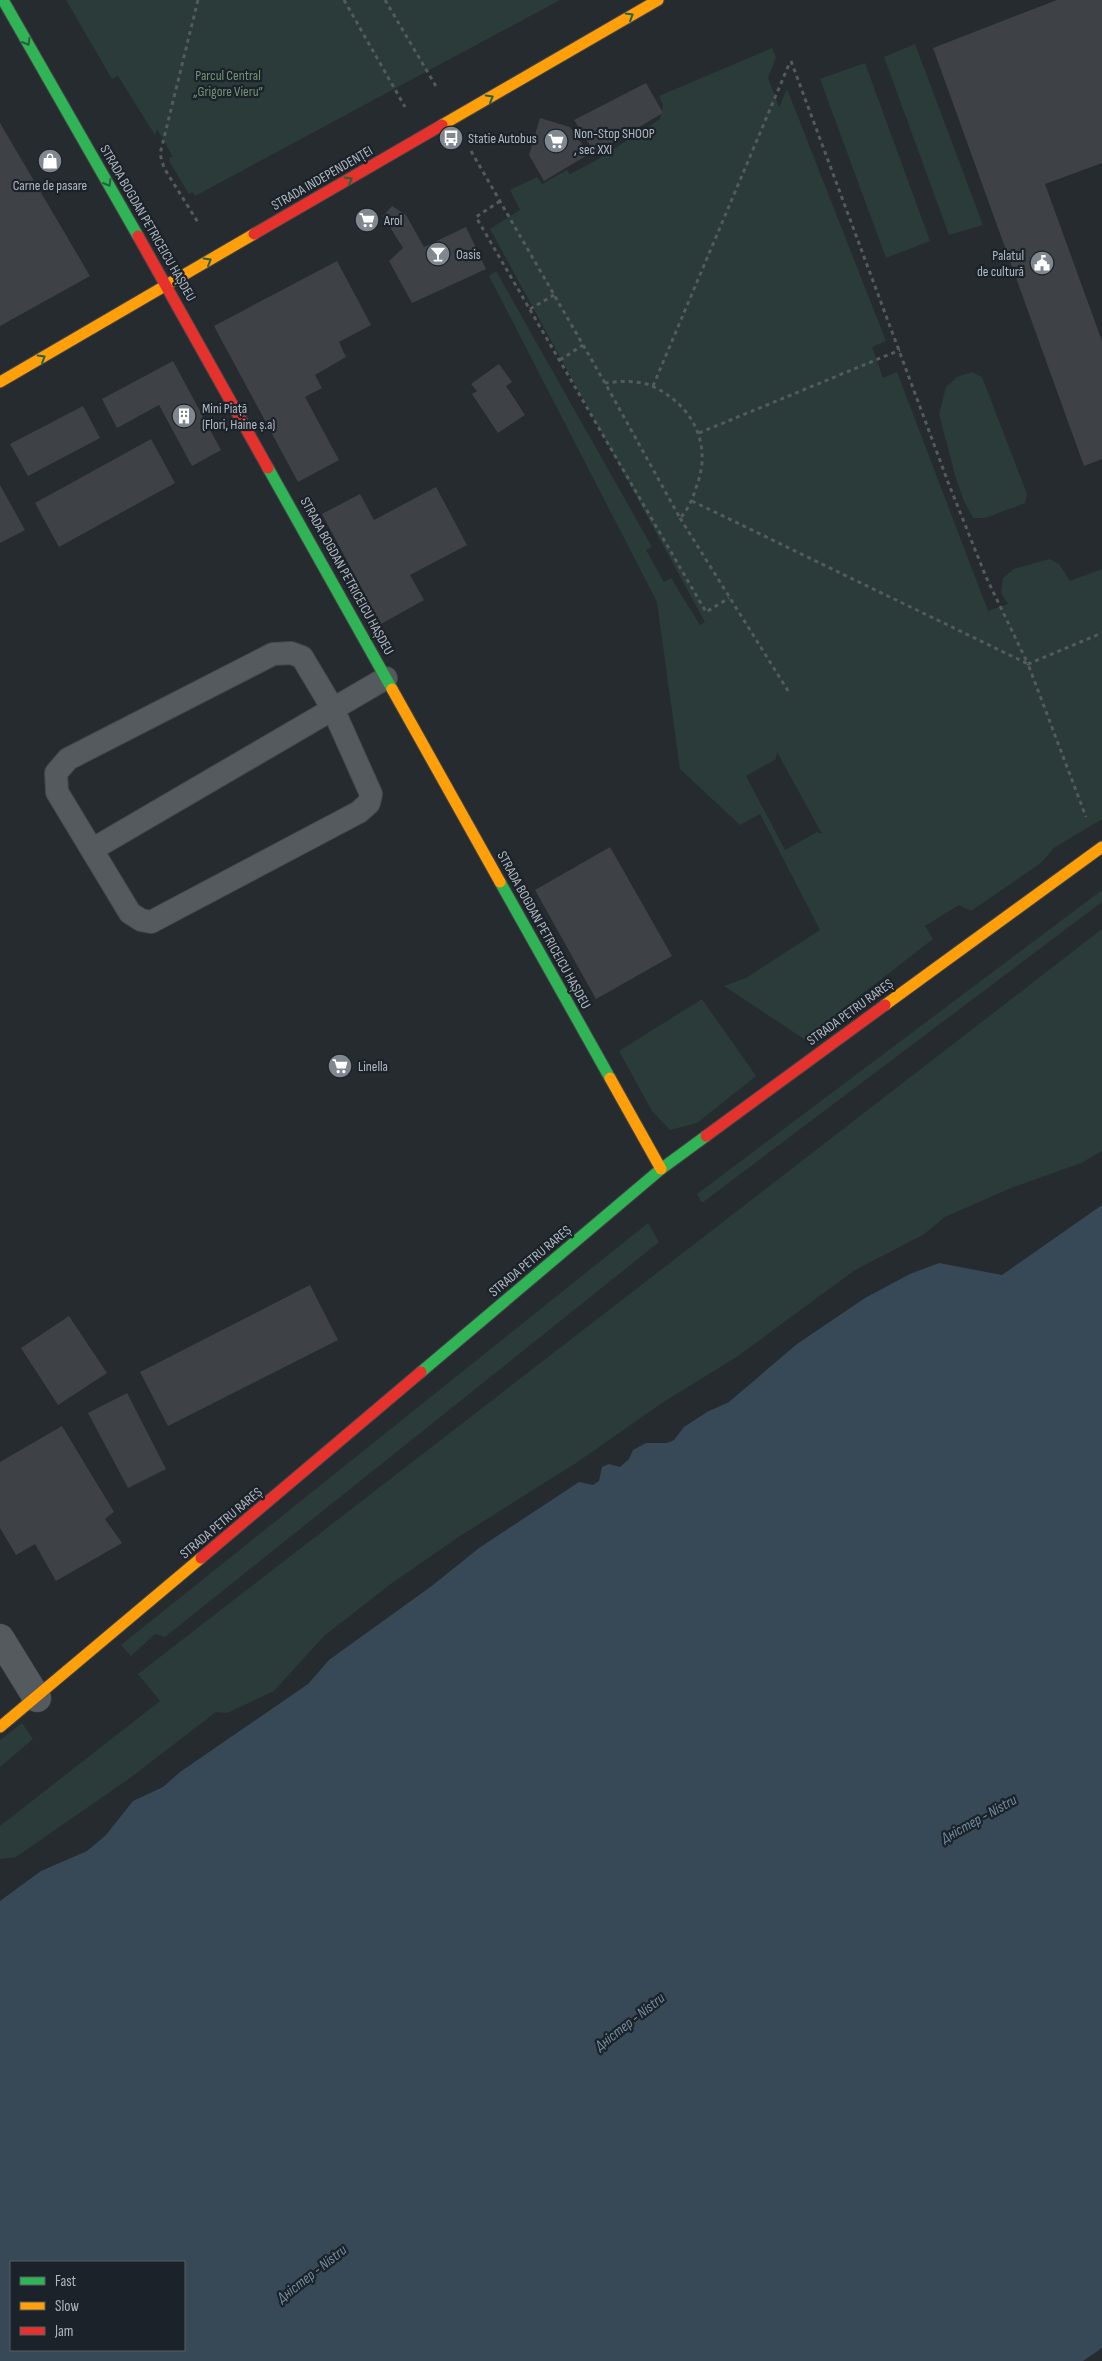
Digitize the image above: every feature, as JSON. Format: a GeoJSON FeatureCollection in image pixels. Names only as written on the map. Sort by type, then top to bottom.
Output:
{"type":"FeatureCollection","features":[{"type":"Feature","properties":{"kind":"street","name":"STRADA BOGDAN PETRICEICU HAȘDEU"},"geometry":{"type":"LineString","coordinates":[[3,0],[166,285],[661,1169]]}},
{"type":"Feature","properties":{"kind":"street","name":"STRADA INDEPENDENȚEI"},"geometry":{"type":"LineString","coordinates":[[0,382],[658,0]]}},
{"type":"Feature","properties":{"kind":"street","name":"STRADA PETRU RAREȘ"},"geometry":{"type":"LineString","coordinates":[[0,1727],[37,1698],[661,1169],[1100,848]]}},
{"type":"Feature","properties":{"kind":"street"},"geometry":{"type":"LineString","coordinates":[[0,1638],[37,1698]]}},
{"type":"Feature","properties":{"kind":"lane"},"geometry":{"type":"LineString","coordinates":[[291,653],[302,657],[333,709],[371,794],[369,803],[359,812],[151,922],[141,920],[130,913],[93,849],[57,792],[56,772],[68,759],[273,654],[291,653]]}},
{"type":"Feature","properties":{"kind":"lane"},"geometry":{"type":"LineString","coordinates":[[93,849],[386,678]]}},
{"type":"Feature","properties":{"kind":"path"},"geometry":{"type":"LineString","coordinates":[[198,0],[160,154],[164,168],[218,255]]}},
{"type":"Feature","properties":{"kind":"path"},"geometry":{"type":"LineString","coordinates":[[344,0],[422,138]]}},
{"type":"Feature","properties":{"kind":"path"},"geometry":{"type":"LineString","coordinates":[[653,386],[790,61],[948,482],[986,577],[1028,664],[1100,848]]}},
{"type":"Feature","properties":{"kind":"path"},"geometry":{"type":"LineString","coordinates":[[500,201],[476,217],[706,612],[729,598]]}},
{"type":"Feature","properties":{"kind":"path"},"geometry":{"type":"LineString","coordinates":[[511,222],[605,383],[680,518],[790,694]]}},
{"type":"Feature","properties":{"kind":"path"},"geometry":{"type":"LineString","coordinates":[[530,309],[554,295]]}},
{"type":"Feature","properties":{"kind":"path"},"geometry":{"type":"LineString","coordinates":[[560,360],[583,345]]}},
{"type":"Feature","properties":{"kind":"path"},"geometry":{"type":"LineString","coordinates":[[699,433],[900,350]]}},
{"type":"Feature","properties":{"kind":"path"},"geometry":{"type":"LineString","coordinates":[[605,383],[624,381],[653,386],[686,412],[699,433],[702,451],[702,472],[692,501],[680,518]]}},
{"type":"Feature","properties":{"kind":"path"},"geometry":{"type":"LineString","coordinates":[[692,501],[1028,664],[1102,633]]}},
{"type":"Feature","properties":{"kind":"green space","name":"Parcul Central „Grigore Vieru”"},"geometry":{"type":"Polygon","coordinates":[[[66,0],[560,0],[195,196],[193,192],[189,194],[169,161],[170,157],[173,157],[157,129],[155,135],[118,76],[112,79],[66,0]]]}},
{"type":"Feature","properties":{"kind":"green space"},"geometry":{"type":"Polygon","coordinates":[[[915,44],[983,225],[949,235],[884,57],[915,44]]]}},
{"type":"Feature","properties":{"kind":"green space"},"geometry":{"type":"Polygon","coordinates":[[[772,48],[776,57],[768,78],[779,107],[787,89],[886,341],[872,347],[883,378],[897,372],[988,611],[1008,604],[1001,593],[1003,578],[1014,569],[1049,559],[1059,564],[1070,581],[1102,569],[1102,819],[1054,848],[1041,863],[971,911],[959,905],[925,926],[933,939],[804,1039],[724,986],[746,978],[820,930],[760,814],[740,825],[680,769],[657,602],[489,276],[496,271],[652,547],[646,550],[664,582],[671,578],[700,625],[705,622],[490,229],[520,210],[510,190],[537,177],[542,184],[567,170],[570,174],[595,161],[660,119],[663,105],[659,96],[772,48]],[[777,752],[776,759],[746,776],[785,850],[817,832],[822,834],[777,752]]]}},
{"type":"Feature","properties":{"kind":"green space"},"geometry":{"type":"Polygon","coordinates":[[[865,63],[930,241],[886,258],[820,79],[865,63]]]}},
{"type":"Feature","properties":{"kind":"green space"},"geometry":{"type":"Polygon","coordinates":[[[972,372],[982,377],[1027,494],[1025,503],[985,518],[973,518],[964,501],[939,414],[946,387],[957,377],[972,372]]]}},
{"type":"Feature","properties":{"kind":"green space"},"geometry":{"type":"Polygon","coordinates":[[[1102,890],[1102,902],[702,1203],[697,1194],[1102,890]]]}},
{"type":"Feature","properties":{"kind":"green space"},"geometry":{"type":"Polygon","coordinates":[[[1102,929],[1102,1151],[1081,1163],[1011,1188],[945,1217],[923,1235],[855,1270],[738,1356],[662,1403],[576,1463],[460,1536],[392,1583],[324,1636],[274,1691],[227,1713],[216,1712],[130,1778],[16,1857],[0,1859],[0,1826],[160,1701],[138,1674],[1102,929]]]}},
{"type":"Feature","properties":{"kind":"green space"},"geometry":{"type":"Polygon","coordinates":[[[702,999],[756,1076],[697,1123],[670,1130],[652,1111],[619,1051],[702,999]]]}},
{"type":"Feature","properties":{"kind":"green space"},"geometry":{"type":"Polygon","coordinates":[[[648,1223],[659,1242],[165,1637],[155,1634],[131,1656],[121,1645],[648,1223]]]}},
{"type":"Feature","properties":{"kind":"green space"},"geometry":{"type":"Polygon","coordinates":[[[22,1723],[33,1739],[0,1767],[0,1740],[22,1723]]]}},
{"type":"Feature","properties":{"kind":"water","name":"Дністер - Nistru"},"geometry":{"type":"Polygon","coordinates":[[[1102,1205],[1102,2348],[1083,2361],[0,2361],[0,1901],[41,1871],[87,1851],[106,1835],[133,1801],[163,1787],[180,1772],[308,1684],[329,1660],[433,1585],[479,1548],[579,1482],[593,1485],[599,1481],[602,1467],[609,1464],[620,1467],[629,1459],[633,1450],[646,1443],[667,1443],[674,1440],[684,1427],[707,1412],[729,1402],[797,1344],[865,1298],[910,1274],[939,1263],[1002,1275],[1102,1205]]]}},
{"type":"Feature","properties":{"kind":"building","name":"Palatul de cultură"},"geometry":{"type":"Polygon","coordinates":[[[1057,0],[1102,0],[1102,163],[1045,184],[1102,341],[1102,459],[1084,466],[933,48],[1057,0]]]}},
{"type":"Feature","properties":{"kind":"building"},"geometry":{"type":"Polygon","coordinates":[[[646,83],[663,113],[595,153],[574,120],[646,83]]]}},
{"type":"Feature","properties":{"kind":"building","name":"Non-Stop SHOOP , sec XXI"},"geometry":{"type":"Polygon","coordinates":[[[540,118],[570,127],[589,154],[544,181],[529,155],[540,118]]]}},
{"type":"Feature","properties":{"kind":"building"},"geometry":{"type":"Polygon","coordinates":[[[0,123],[90,276],[0,326],[0,123]]]}},
{"type":"Feature","properties":{"kind":"building","name":"Oasis"},"geometry":{"type":"Polygon","coordinates":[[[392,206],[406,215],[424,247],[466,227],[486,269],[412,303],[389,261],[403,248],[383,216],[392,206]]]}},
{"type":"Feature","properties":{"kind":"building"},"geometry":{"type":"Polygon","coordinates":[[[337,261],[371,325],[339,342],[346,357],[315,375],[322,388],[305,397],[339,460],[298,482],[214,326],[337,261]]]}},
{"type":"Feature","properties":{"kind":"building","name":"Mini Piață (Flori, Haine ș.a)"},"geometry":{"type":"Polygon","coordinates":[[[173,361],[221,450],[192,466],[159,405],[117,428],[102,399],[173,361]]]}},
{"type":"Feature","properties":{"kind":"building"},"geometry":{"type":"Polygon","coordinates":[[[499,364],[512,382],[506,386],[525,415],[498,433],[472,394],[477,391],[471,384],[499,364]]]}},
{"type":"Feature","properties":{"kind":"building"},"geometry":{"type":"Polygon","coordinates":[[[83,406],[100,438],[28,476],[10,444],[83,406]]]}},
{"type":"Feature","properties":{"kind":"building"},"geometry":{"type":"Polygon","coordinates":[[[151,439],[175,483],[59,547],[35,503],[151,439]]]}},
{"type":"Feature","properties":{"kind":"building"},"geometry":{"type":"Polygon","coordinates":[[[0,485],[25,530],[0,543],[0,485]]]}},
{"type":"Feature","properties":{"kind":"building"},"geometry":{"type":"Polygon","coordinates":[[[436,487],[467,545],[410,575],[424,600],[381,624],[322,514],[360,494],[374,520],[436,487]]]}},
{"type":"Feature","properties":{"kind":"building"},"geometry":{"type":"Polygon","coordinates":[[[610,847],[672,956],[596,999],[535,890],[610,847]]]}},
{"type":"Feature","properties":{"kind":"building"},"geometry":{"type":"Polygon","coordinates":[[[310,1285],[338,1340],[168,1426],[140,1372],[310,1285]]]}},
{"type":"Feature","properties":{"kind":"building"},"geometry":{"type":"Polygon","coordinates":[[[69,1316],[107,1373],[58,1405],[21,1348],[69,1316]]]}},
{"type":"Feature","properties":{"kind":"building"},"geometry":{"type":"Polygon","coordinates":[[[127,1393],[166,1469],[128,1488],[88,1413],[127,1393]]]}},
{"type":"Feature","properties":{"kind":"building"},"geometry":{"type":"Polygon","coordinates":[[[62,1426],[114,1512],[105,1519],[122,1543],[56,1581],[35,1544],[16,1555],[0,1528],[0,1462],[62,1426]]]}},
{"type":"Feature","properties":{"kind":"traffic: fast"},"geometry":{"type":"LineString","coordinates":[[3,0],[138,236]]}},
{"type":"Feature","properties":{"kind":"traffic: fast"},"geometry":{"type":"LineString","coordinates":[[268,468],[392,689]]}},
{"type":"Feature","properties":{"kind":"traffic: fast"},"geometry":{"type":"LineString","coordinates":[[500,882],[610,1078]]}},
{"type":"Feature","properties":{"kind":"traffic: fast"},"geometry":{"type":"LineString","coordinates":[[421,1372],[661,1169],[706,1136]]}},
{"type":"Feature","properties":{"kind":"traffic: slow"},"geometry":{"type":"LineString","coordinates":[[442,125],[658,0]]}},
{"type":"Feature","properties":{"kind":"traffic: slow"},"geometry":{"type":"LineString","coordinates":[[0,382],[254,234]]}},
{"type":"Feature","properties":{"kind":"traffic: slow"},"geometry":{"type":"LineString","coordinates":[[392,689],[500,882]]}},
{"type":"Feature","properties":{"kind":"traffic: slow"},"geometry":{"type":"LineString","coordinates":[[885,1005],[1102,847]]}},
{"type":"Feature","properties":{"kind":"traffic: slow"},"geometry":{"type":"LineString","coordinates":[[610,1078],[661,1169]]}},
{"type":"Feature","properties":{"kind":"traffic: slow"},"geometry":{"type":"LineString","coordinates":[[0,1727],[201,1558]]}},
{"type":"Feature","properties":{"kind":"traffic: jam"},"geometry":{"type":"LineString","coordinates":[[254,234],[442,125]]}},
{"type":"Feature","properties":{"kind":"traffic: jam"},"geometry":{"type":"LineString","coordinates":[[138,236],[268,468]]}},
{"type":"Feature","properties":{"kind":"traffic: jam"},"geometry":{"type":"LineString","coordinates":[[706,1136],[885,1005]]}},
{"type":"Feature","properties":{"kind":"traffic: jam"},"geometry":{"type":"LineString","coordinates":[[201,1558],[421,1372]]}},
{"type":"Feature","properties":{"kind":"place","name":"Statie Autobus"},"geometry":{"type":"Point","coordinates":[451,138]}},
{"type":"Feature","properties":{"kind":"place","name":"Non-Stop SHOOP , sec XXI"},"geometry":{"type":"Point","coordinates":[556,141]}},
{"type":"Feature","properties":{"kind":"place","name":"Carne de pasare"},"geometry":{"type":"Point","coordinates":[50,161]}},
{"type":"Feature","properties":{"kind":"place","name":"Arol"},"geometry":{"type":"Point","coordinates":[367,220]}},
{"type":"Feature","properties":{"kind":"place","name":"Oasis"},"geometry":{"type":"Point","coordinates":[438,254]}},
{"type":"Feature","properties":{"kind":"place","name":"Palatul de cultură"},"geometry":{"type":"Point","coordinates":[1042,263]}},
{"type":"Feature","properties":{"kind":"place","name":"Mini Piață (Flori, Haine ș.a)"},"geometry":{"type":"Point","coordinates":[184,416]}},
{"type":"Feature","properties":{"kind":"place","name":"Linella"},"geometry":{"type":"Point","coordinates":[340,1066]}}]}
